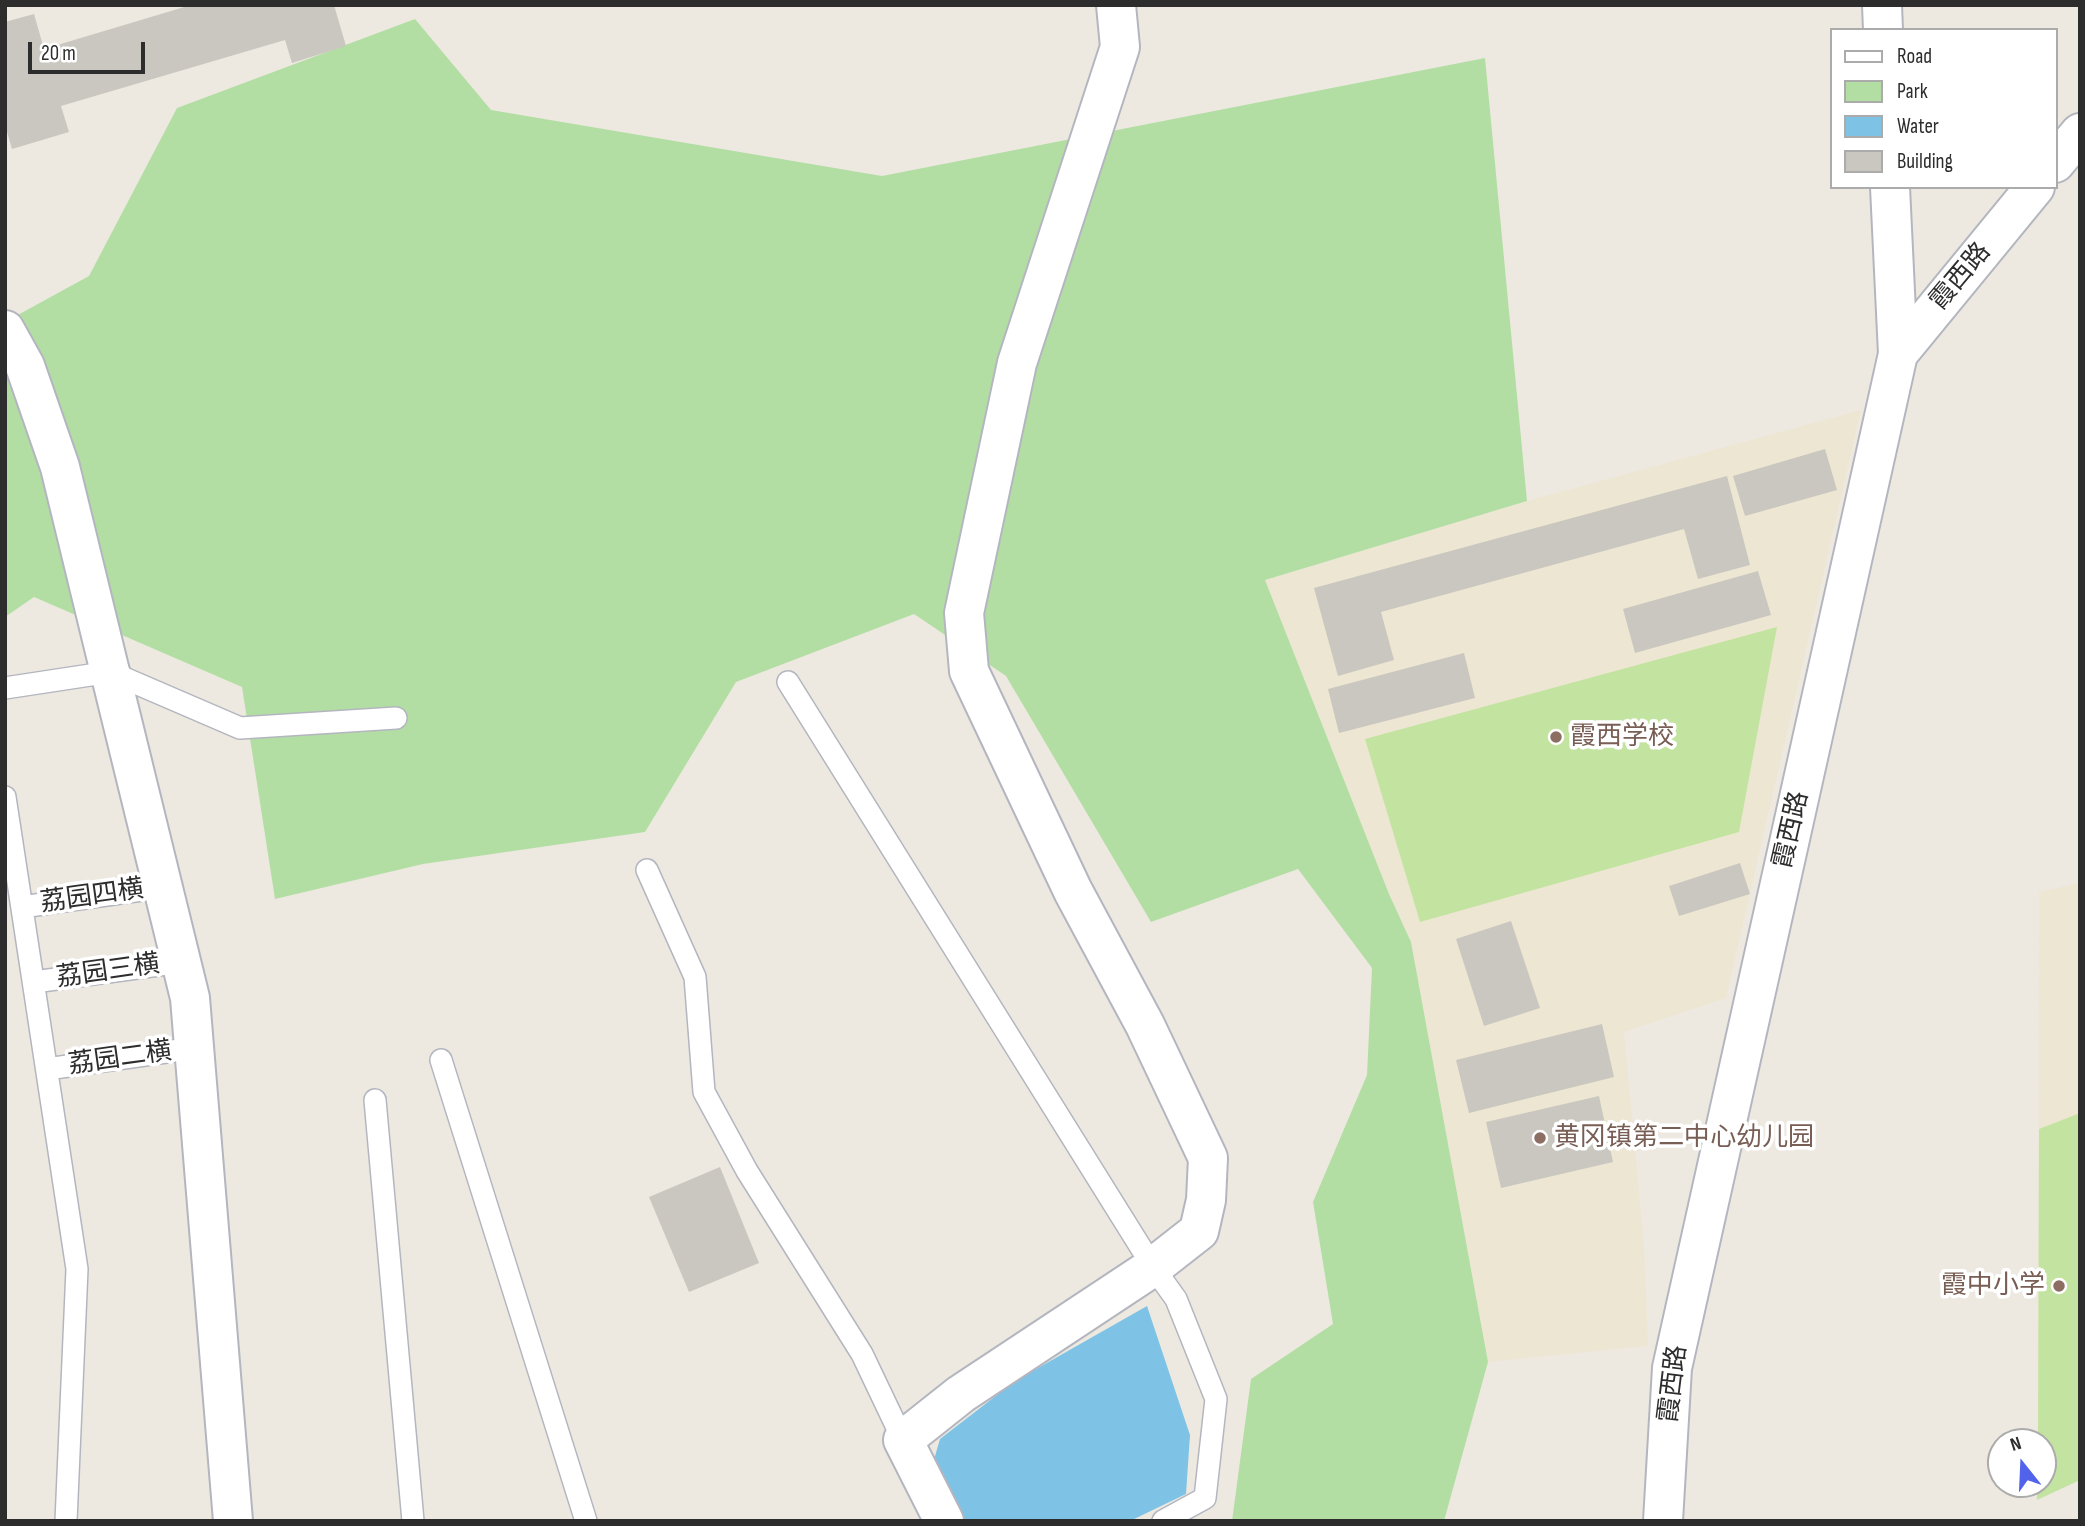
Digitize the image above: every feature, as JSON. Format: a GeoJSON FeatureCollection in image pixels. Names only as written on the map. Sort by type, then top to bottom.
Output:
{"type":"FeatureCollection","features":[{"type":"Feature","properties":{"kind":"street"},"geometry":{"type":"LineString","coordinates":[[944,1521],[903,1440],[961,1394],[1153,1266],[1199,1231],[1206,1200],[1208,1158],[1145,1025],[1068,879],[969,671],[964,613],[1017,363],[1119,47],[1116,5]]}},
{"type":"Feature","properties":{"kind":"street"},"geometry":{"type":"LineString","coordinates":[[1882,5],[1883,28]]}},
{"type":"Feature","properties":{"kind":"street"},"geometry":{"type":"LineString","coordinates":[[2057,161],[2080,133]]}},
{"type":"Feature","properties":{"kind":"street"},"geometry":{"type":"LineString","coordinates":[[1891,189],[1898,354]]}},
{"type":"Feature","properties":{"kind":"street","name":"霞西路"},"geometry":{"type":"LineString","coordinates":[[1663,1521],[1672,1368],[1898,354],[2033,189]]}},
{"type":"Feature","properties":{"kind":"street"},"geometry":{"type":"LineString","coordinates":[[5,330],[25,366],[60,467],[190,998],[233,1521]]}},
{"type":"Feature","properties":{"kind":"lane"},"geometry":{"type":"LineString","coordinates":[[5,688],[110,672],[240,728],[396,718]]}},
{"type":"Feature","properties":{"kind":"lane"},"geometry":{"type":"LineString","coordinates":[[788,682],[1176,1299],[1216,1399],[1205,1499],[1163,1521]]}},
{"type":"Feature","properties":{"kind":"lane"},"geometry":{"type":"LineString","coordinates":[[5,796],[77,1269],[66,1521]]}},
{"type":"Feature","properties":{"kind":"lane"},"geometry":{"type":"LineString","coordinates":[[647,870],[695,977],[704,1092],[747,1171],[862,1354],[903,1440]]}},
{"type":"Feature","properties":{"kind":"lane","name":"荔园四横"},"geometry":{"type":"LineString","coordinates":[[22,907],[163,887]]}},
{"type":"Feature","properties":{"kind":"lane","name":"荔园三横"},"geometry":{"type":"LineString","coordinates":[[34,982],[181,962]]}},
{"type":"Feature","properties":{"kind":"lane","name":"荔园二横"},"geometry":{"type":"LineString","coordinates":[[47,1069],[194,1048]]}},
{"type":"Feature","properties":{"kind":"lane"},"geometry":{"type":"LineString","coordinates":[[441,1060],[586,1521]]}},
{"type":"Feature","properties":{"kind":"lane"},"geometry":{"type":"LineString","coordinates":[[375,1100],[413,1521]]}},
{"type":"Feature","properties":{"kind":"shaded area","name":"霞西学校"},"geometry":{"type":"Polygon","coordinates":[[[1861,410],[1726,998],[1624,1032],[1644,1244],[1648,1346],[1488,1362],[1411,942],[1389,894],[1265,580],[1527,501],[1861,410]]]}},
{"type":"Feature","properties":{"kind":"shaded area","name":"霞中小学"},"geometry":{"type":"Polygon","coordinates":[[[2080,883],[2080,1480],[2057,1491],[2057,1428],[2038,1428],[2039,892],[2080,883]]]}},
{"type":"Feature","properties":{"kind":"green space"},"geometry":{"type":"Polygon","coordinates":[[[415,19],[491,110],[882,176],[1485,58],[1527,501],[1265,580],[1389,894],[1411,942],[1488,1362],[1444,1521],[1232,1521],[1251,1379],[1333,1324],[1313,1202],[1367,1075],[1372,968],[1298,869],[1151,922],[1006,676],[914,614],[736,682],[645,832],[423,864],[275,899],[242,687],[34,597],[5,617],[5,322],[89,276],[177,108],[415,19]]]}},
{"type":"Feature","properties":{"kind":"green space"},"geometry":{"type":"Polygon","coordinates":[[[1777,627],[1739,832],[1420,922],[1365,739],[1777,627]]]}},
{"type":"Feature","properties":{"kind":"green space"},"geometry":{"type":"Polygon","coordinates":[[[2080,1113],[2080,1480],[2057,1491],[2057,1428],[2038,1428],[2039,1129],[2080,1113]]]}},
{"type":"Feature","properties":{"kind":"water"},"geometry":{"type":"Polygon","coordinates":[[[1147,1306],[1190,1435],[1186,1494],[1130,1521],[960,1521],[933,1463],[940,1439],[1015,1381],[1147,1306]]]}},
{"type":"Feature","properties":{"kind":"building"},"geometry":{"type":"Polygon","coordinates":[[[191,5],[334,5],[346,46],[292,63],[285,40],[61,106],[69,132],[12,149],[5,125],[5,22],[34,14],[44,49],[191,5]]]}},
{"type":"Feature","properties":{"kind":"building"},"geometry":{"type":"Polygon","coordinates":[[[1825,449],[1837,490],[1745,516],[1733,476],[1825,449]]]}},
{"type":"Feature","properties":{"kind":"building"},"geometry":{"type":"Polygon","coordinates":[[[1727,476],[1750,565],[1698,579],[1684,529],[1381,612],[1394,660],[1338,676],[1314,588],[1727,476]]]}},
{"type":"Feature","properties":{"kind":"building"},"geometry":{"type":"Polygon","coordinates":[[[1758,571],[1771,615],[1635,653],[1623,609],[1758,571]]]}},
{"type":"Feature","properties":{"kind":"building"},"geometry":{"type":"Polygon","coordinates":[[[1464,653],[1475,698],[1339,733],[1328,689],[1464,653]]]}},
{"type":"Feature","properties":{"kind":"building"},"geometry":{"type":"Polygon","coordinates":[[[1740,863],[1750,894],[1679,916],[1669,886],[1740,863]]]}},
{"type":"Feature","properties":{"kind":"building"},"geometry":{"type":"Polygon","coordinates":[[[1511,921],[1540,1008],[1484,1026],[1456,939],[1511,921]]]}},
{"type":"Feature","properties":{"kind":"building"},"geometry":{"type":"Polygon","coordinates":[[[1602,1024],[1614,1077],[1469,1113],[1456,1060],[1602,1024]]]}},
{"type":"Feature","properties":{"kind":"building"},"geometry":{"type":"Polygon","coordinates":[[[1599,1096],[1613,1162],[1501,1188],[1486,1122],[1599,1096]]]}},
{"type":"Feature","properties":{"kind":"building"},"geometry":{"type":"Polygon","coordinates":[[[720,1167],[759,1263],[689,1292],[649,1197],[720,1167]]]}},
{"type":"Feature","properties":{"kind":"place","name":"霞西学校"},"geometry":{"type":"Point","coordinates":[1556,737]}},
{"type":"Feature","properties":{"kind":"place","name":"黄冈镇第二中心幼儿园"},"geometry":{"type":"Point","coordinates":[1540,1138]}},
{"type":"Feature","properties":{"kind":"place","name":"霞中小学"},"geometry":{"type":"Point","coordinates":[2059,1286]}}]}
